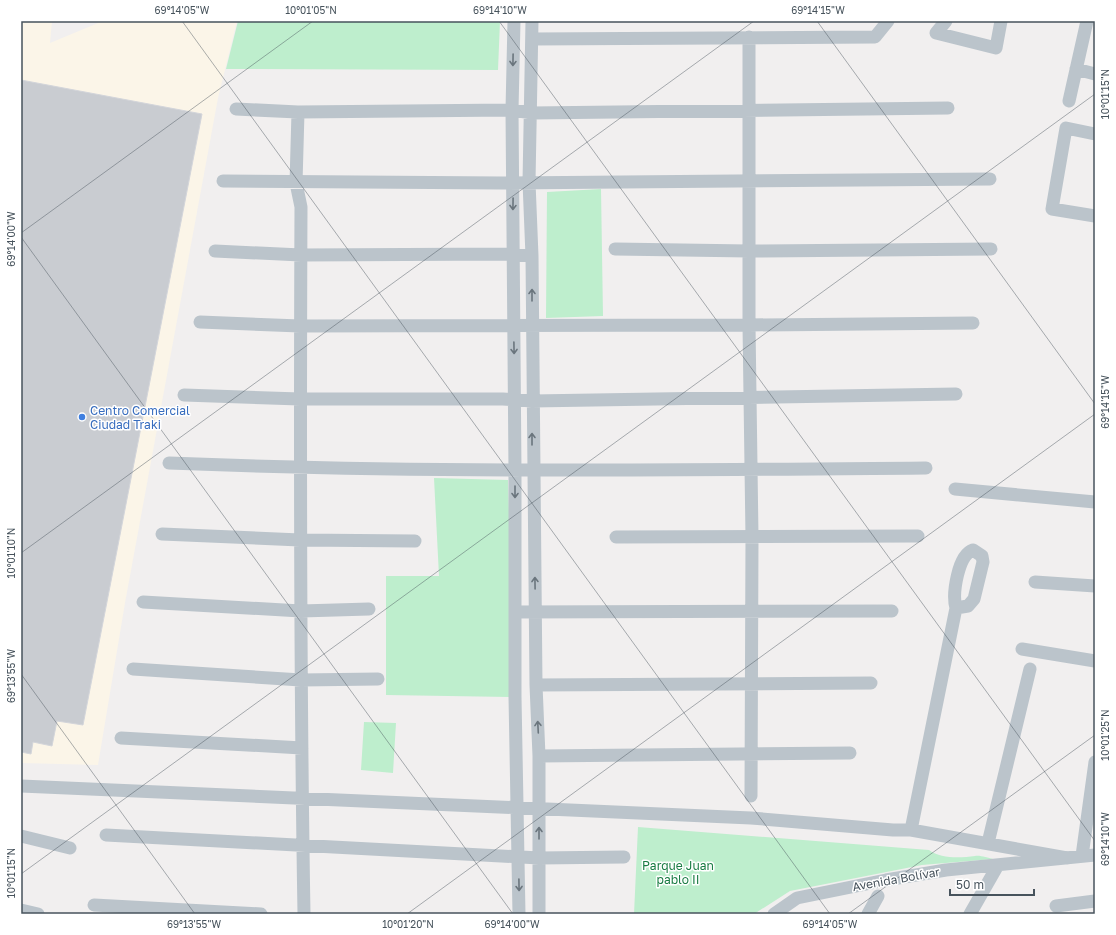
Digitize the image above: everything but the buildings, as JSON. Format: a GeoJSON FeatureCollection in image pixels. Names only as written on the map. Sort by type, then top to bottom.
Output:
{"type":"FeatureCollection","features":[{"type":"Feature","properties":{"kind":"street"},"geometry":{"type":"LineString","coordinates":[[514,21],[512,110],[515,471],[514,696],[518,807],[519,914]]}},
{"type":"Feature","properties":{"kind":"street"},"geometry":{"type":"LineString","coordinates":[[532,21],[532,113],[529,182],[532,256],[532,470],[536,612],[536,685],[539,756],[539,914]]}},
{"type":"Feature","properties":{"kind":"street"},"geometry":{"type":"LineString","coordinates":[[532,39],[875,37],[888,21]]}},
{"type":"Feature","properties":{"kind":"street"},"geometry":{"type":"LineString","coordinates":[[946,21],[936,33],[996,48],[1001,21]]}},
{"type":"Feature","properties":{"kind":"street"},"geometry":{"type":"LineString","coordinates":[[1069,101],[1087,21]]}},
{"type":"Feature","properties":{"kind":"street"},"geometry":{"type":"LineString","coordinates":[[749,37],[751,180],[749,325],[752,537],[751,796]]}},
{"type":"Feature","properties":{"kind":"street"},"geometry":{"type":"LineString","coordinates":[[1076,69],[1095,74]]}},
{"type":"Feature","properties":{"kind":"street"},"geometry":{"type":"LineString","coordinates":[[236,109],[298,112],[512,110],[532,113],[750,109],[948,108]]}},
{"type":"Feature","properties":{"kind":"street"},"geometry":{"type":"LineString","coordinates":[[298,112],[296,183],[301,207],[300,540],[304,914]]}},
{"type":"Feature","properties":{"kind":"street"},"geometry":{"type":"LineString","coordinates":[[1095,134],[1066,128],[1052,209],[1095,216]]}},
{"type":"Feature","properties":{"kind":"street"},"geometry":{"type":"LineString","coordinates":[[223,181],[296,183],[513,183],[990,179]]}},
{"type":"Feature","properties":{"kind":"street"},"geometry":{"type":"LineString","coordinates":[[615,249],[749,251],[991,249]]}},
{"type":"Feature","properties":{"kind":"street"},"geometry":{"type":"LineString","coordinates":[[215,251],[301,255],[512,254],[532,256]]}},
{"type":"Feature","properties":{"kind":"street"},"geometry":{"type":"LineString","coordinates":[[200,322],[300,326],[973,323]]}},
{"type":"Feature","properties":{"kind":"street"},"geometry":{"type":"LineString","coordinates":[[184,395],[300,399],[514,399],[532,401],[956,394]]}},
{"type":"Feature","properties":{"kind":"street"},"geometry":{"type":"LineString","coordinates":[[169,463],[300,468],[515,471],[926,468]]}},
{"type":"Feature","properties":{"kind":"street"},"geometry":{"type":"LineString","coordinates":[[955,489],[1095,502]]}},
{"type":"Feature","properties":{"kind":"street"},"geometry":{"type":"LineString","coordinates":[[162,534],[300,540],[415,541]]}},
{"type":"Feature","properties":{"kind":"street"},"geometry":{"type":"LineString","coordinates":[[616,537],[918,536]]}},
{"type":"Feature","properties":{"kind":"street"},"geometry":{"type":"LineString","coordinates":[[1035,582],[1095,586]]}},
{"type":"Feature","properties":{"kind":"street"},"geometry":{"type":"LineString","coordinates":[[143,602],[301,611],[370,609]]}},
{"type":"Feature","properties":{"kind":"street"},"geometry":{"type":"LineString","coordinates":[[911,830],[956,608]]}},
{"type":"Feature","properties":{"kind":"street"},"geometry":{"type":"LineString","coordinates":[[515,612],[892,611]]}},
{"type":"Feature","properties":{"kind":"street"},"geometry":{"type":"LineString","coordinates":[[1022,649],[1095,661]]}},
{"type":"Feature","properties":{"kind":"street"},"geometry":{"type":"LineString","coordinates":[[133,669],[301,680],[378,679]]}},
{"type":"Feature","properties":{"kind":"street"},"geometry":{"type":"LineString","coordinates":[[988,843],[1030,669]]}},
{"type":"Feature","properties":{"kind":"street"},"geometry":{"type":"LineString","coordinates":[[536,685],[871,683]]}},
{"type":"Feature","properties":{"kind":"street"},"geometry":{"type":"LineString","coordinates":[[121,738],[302,748]]}},
{"type":"Feature","properties":{"kind":"street"},"geometry":{"type":"LineString","coordinates":[[539,756],[850,753]]}},
{"type":"Feature","properties":{"kind":"street"},"geometry":{"type":"LineString","coordinates":[[1082,856],[1095,762]]}},
{"type":"Feature","properties":{"kind":"street"},"geometry":{"type":"LineString","coordinates":[[21,786],[751,818],[893,830],[911,830],[1067,858]]}},
{"type":"Feature","properties":{"kind":"street"},"geometry":{"type":"LineString","coordinates":[[106,835],[539,858],[624,857]]}},
{"type":"Feature","properties":{"kind":"street"},"geometry":{"type":"LineString","coordinates":[[21,836],[70,848]]}},
{"type":"Feature","properties":{"kind":"street","name":"Avenida Bolívar"},"geometry":{"type":"LineString","coordinates":[[774,914],[797,898],[901,878],[946,870],[1095,855]]}},
{"type":"Feature","properties":{"kind":"street"},"geometry":{"type":"LineString","coordinates":[[970,914],[998,865]]}},
{"type":"Feature","properties":{"kind":"street"},"geometry":{"type":"LineString","coordinates":[[868,914],[878,896]]}},
{"type":"Feature","properties":{"kind":"street"},"geometry":{"type":"LineString","coordinates":[[1056,906],[1095,901]]}},
{"type":"Feature","properties":{"kind":"street"},"geometry":{"type":"LineString","coordinates":[[94,905],[261,914]]}},
{"type":"Feature","properties":{"kind":"street"},"geometry":{"type":"LineString","coordinates":[[21,910],[38,914]]}},
{"type":"Feature","properties":{"kind":"shaded area","name":"Centro Comercial Ciudad Traki"},"geometry":{"type":"Polygon","coordinates":[[[21,21],[52,21],[50,43],[103,21],[237,21],[218,98],[125,603],[98,765],[21,763],[21,21]]]}},
{"type":"Feature","properties":{"kind":"green space"},"geometry":{"type":"Polygon","coordinates":[[[238,21],[500,21],[498,70],[226,69],[238,21]]]}},
{"type":"Feature","properties":{"kind":"green space"},"geometry":{"type":"Polygon","coordinates":[[[601,189],[603,316],[546,318],[547,192],[601,189]]]}},
{"type":"Feature","properties":{"kind":"green space"},"geometry":{"type":"Polygon","coordinates":[[[434,478],[508,480],[515,697],[386,695],[386,576],[439,576],[434,478]]]}},
{"type":"Feature","properties":{"kind":"green space"},"geometry":{"type":"Polygon","coordinates":[[[364,722],[396,723],[393,773],[361,770],[364,722]]]}},
{"type":"Feature","properties":{"kind":"green space","name":"Parque Juan pablo II"},"geometry":{"type":"Polygon","coordinates":[[[638,827],[929,850],[945,856],[979,856],[993,859],[922,865],[790,891],[754,914],[634,914],[638,827]]]}},
{"type":"Feature","properties":{"kind":"place","name":"Centro Comercial Ciudad Traki"},"geometry":{"type":"Point","coordinates":[82,417]}}]}
